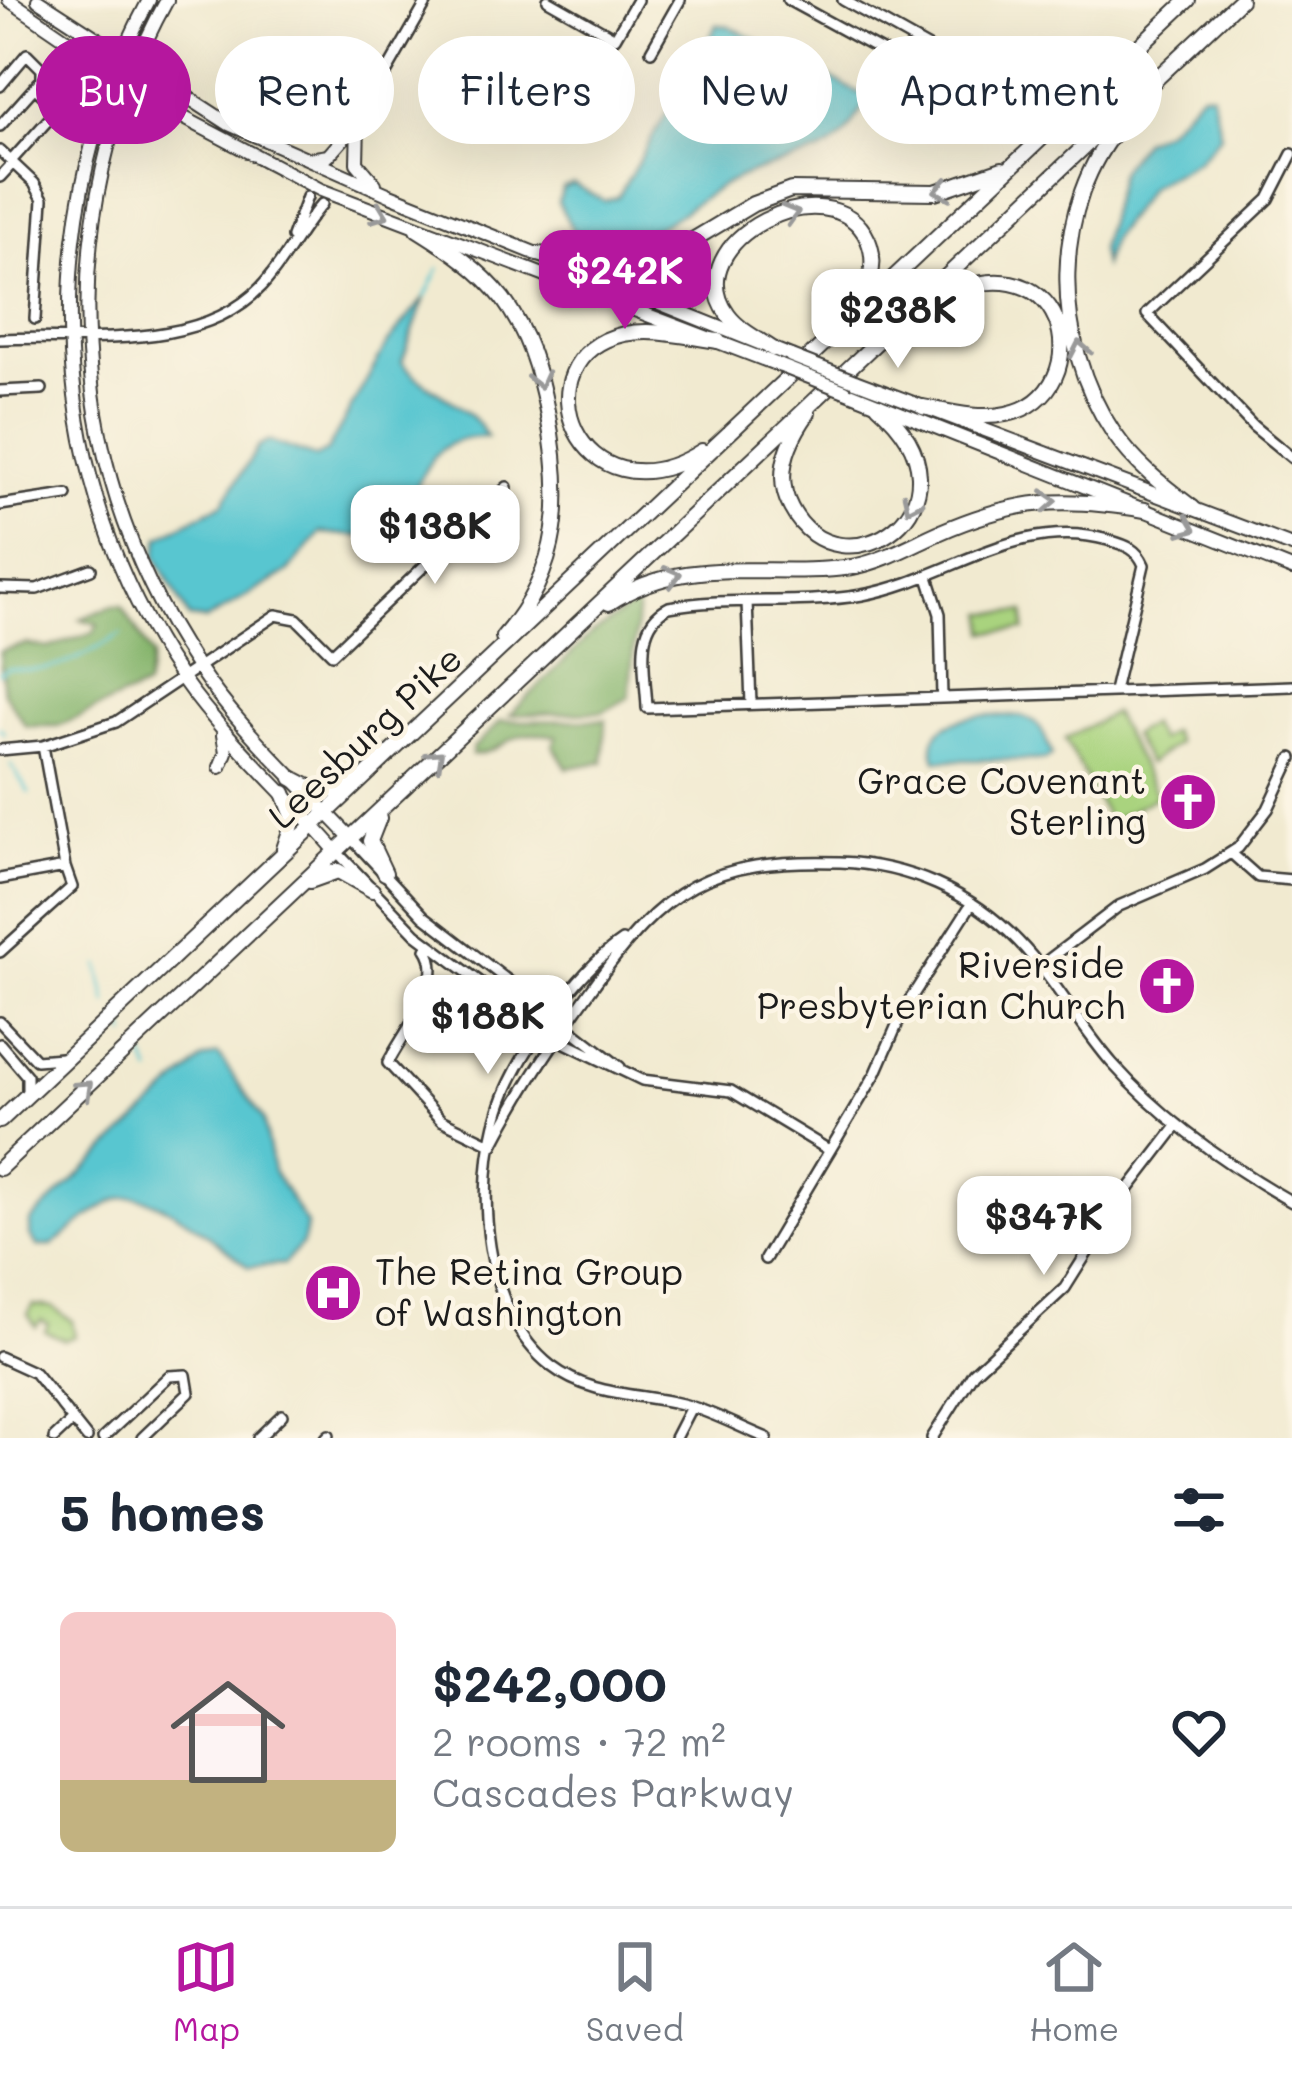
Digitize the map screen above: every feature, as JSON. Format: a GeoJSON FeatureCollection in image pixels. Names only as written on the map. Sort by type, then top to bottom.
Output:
{"type":"FeatureCollection","features":[{"type":"Feature","properties":{"kind":"highway","name":"Leesburg Pike"},"geometry":{"type":"LineString","coordinates":[[1150,36],[1188,0]]}},
{"type":"Feature","properties":{"kind":"highway","name":"Leesburg Pike"},"geometry":{"type":"LineString","coordinates":[[0,1168],[1240,0]]}},
{"type":"Feature","properties":{"kind":"highway"},"geometry":{"type":"LineString","coordinates":[[1174,64],[1089,167],[1066,252],[1082,364],[1096,403],[1142,468],[1193,508]]}},
{"type":"Feature","properties":{"kind":"highway"},"geometry":{"type":"LineString","coordinates":[[537,254],[605,261],[668,253],[768,197],[799,188],[895,194],[951,189],[999,171],[1033,144]]}},
{"type":"Feature","properties":{"kind":"highway","name":"Leesburg Pike"},"geometry":{"type":"LineString","coordinates":[[0,1121],[1035,144]]}},
{"type":"Feature","properties":{"kind":"highway"},"geometry":{"type":"LineString","coordinates":[[773,349],[725,312],[719,269],[741,236],[778,216],[811,208],[832,210],[854,221],[872,254],[868,286],[828,340]]}},
{"type":"Feature","properties":{"kind":"highway"},"geometry":{"type":"LineString","coordinates":[[417,229],[480,274],[517,321],[536,365],[559,482],[554,542],[535,592],[457,691]]}},
{"type":"Feature","properties":{"kind":"highway"},"geometry":{"type":"LineString","coordinates":[[898,322],[955,287],[996,278],[1040,297],[1060,331],[1058,370],[1028,406],[994,416],[923,407]]}},
{"type":"Feature","properties":{"kind":"highway"},"geometry":{"type":"LineString","coordinates":[[718,341],[655,332],[611,338],[578,365],[569,388],[569,418],[590,454],[635,473],[684,462],[740,423]]}},
{"type":"Feature","properties":{"kind":"highway"},"geometry":{"type":"LineString","coordinates":[[821,394],[789,446],[783,485],[805,527],[840,544],[886,536],[910,514],[919,492],[914,445],[878,405]]}},
{"type":"Feature","properties":{"kind":"highway"},"geometry":{"type":"LineString","coordinates":[[572,632],[633,589],[687,571],[861,565],[984,513],[1030,502],[1084,500],[1144,510]]}},
{"type":"Feature","properties":{"kind":"highway"},"geometry":{"type":"LineString","coordinates":[[292,778],[314,791],[334,793],[395,747]]}},
{"type":"Feature","properties":{"kind":"highway"},"geometry":{"type":"LineString","coordinates":[[275,862],[293,831],[284,793]]}},
{"type":"Feature","properties":{"kind":"highway"},"geometry":{"type":"LineString","coordinates":[[385,873],[370,841],[387,805]]}},
{"type":"Feature","properties":{"kind":"highway"},"geometry":{"type":"LineString","coordinates":[[300,885],[338,871],[372,890]]}},
{"type":"Feature","properties":{"kind":"main road"},"geometry":{"type":"LineString","coordinates":[[9,0],[59,36]]}},
{"type":"Feature","properties":{"kind":"main road"},"geometry":{"type":"LineString","coordinates":[[38,0],[90,36]]}},
{"type":"Feature","properties":{"kind":"main road"},"geometry":{"type":"LineString","coordinates":[[131,36],[149,0]]}},
{"type":"Feature","properties":{"kind":"main road"},"geometry":{"type":"LineString","coordinates":[[150,36],[167,0]]}},
{"type":"Feature","properties":{"kind":"main road"},"geometry":{"type":"LineString","coordinates":[[191,101],[307,160],[773,349],[786,361]]}},
{"type":"Feature","properties":{"kind":"main road"},"geometry":{"type":"LineString","coordinates":[[191,119],[292,176],[417,229],[718,341],[923,407],[1292,546]]}},
{"type":"Feature","properties":{"kind":"main road"},"geometry":{"type":"LineString","coordinates":[[93,144],[77,202],[69,335],[78,417],[102,515],[130,588],[183,679],[336,851]]}},
{"type":"Feature","properties":{"kind":"main road"},"geometry":{"type":"LineString","coordinates":[[112,144],[95,205],[86,335],[94,411],[114,496],[145,574],[199,667],[292,778],[351,838]]}},
{"type":"Feature","properties":{"kind":"main road"},"geometry":{"type":"LineString","coordinates":[[307,160],[328,156],[339,144]]}},
{"type":"Feature","properties":{"kind":"main road"},"geometry":{"type":"LineString","coordinates":[[357,144],[357,163],[390,195]]}},
{"type":"Feature","properties":{"kind":"main road"},"geometry":{"type":"LineString","coordinates":[[292,176],[307,197]]}},
{"type":"Feature","properties":{"kind":"main road"},"geometry":{"type":"LineString","coordinates":[[322,204],[341,199]]}},
{"type":"Feature","properties":{"kind":"main road"},"geometry":{"type":"LineString","coordinates":[[850,386],[878,405],[1292,569]]}},
{"type":"Feature","properties":{"kind":"main road"},"geometry":{"type":"LineString","coordinates":[[220,726],[226,748],[220,767],[237,760],[256,766]]}},
{"type":"Feature","properties":{"kind":"street"},"geometry":{"type":"LineString","coordinates":[[394,59],[428,0]]}},
{"type":"Feature","properties":{"kind":"street"},"geometry":{"type":"LineString","coordinates":[[548,0],[615,38],[638,0]]}},
{"type":"Feature","properties":{"kind":"street"},"geometry":{"type":"LineString","coordinates":[[651,52],[679,0]]}},
{"type":"Feature","properties":{"kind":"street"},"geometry":{"type":"LineString","coordinates":[[788,0],[856,37]]}},
{"type":"Feature","properties":{"kind":"street"},"geometry":{"type":"LineString","coordinates":[[843,0],[908,36]]}},
{"type":"Feature","properties":{"kind":"street"},"geometry":{"type":"LineString","coordinates":[[0,86],[27,54],[44,74],[35,88],[4,112],[0,127]]}},
{"type":"Feature","properties":{"kind":"street"},"geometry":{"type":"LineString","coordinates":[[0,177],[62,112],[35,88]]}},
{"type":"Feature","properties":{"kind":"street"},"geometry":{"type":"LineString","coordinates":[[0,151],[34,183],[44,207],[35,319]]}},
{"type":"Feature","properties":{"kind":"street"},"geometry":{"type":"LineString","coordinates":[[1292,154],[1269,199],[1148,314],[1253,426],[1292,458]]}},
{"type":"Feature","properties":{"kind":"street"},"geometry":{"type":"LineString","coordinates":[[286,254],[307,197]]}},
{"type":"Feature","properties":{"kind":"street"},"geometry":{"type":"LineString","coordinates":[[0,339],[167,332],[213,320],[249,298],[322,204]]}},
{"type":"Feature","properties":{"kind":"street"},"geometry":{"type":"LineString","coordinates":[[0,391],[42,389]]}},
{"type":"Feature","properties":{"kind":"street"},"geometry":{"type":"LineString","coordinates":[[0,750],[43,746],[116,722],[268,618],[297,619],[332,654],[507,487]]}},
{"type":"Feature","properties":{"kind":"street"},"geometry":{"type":"LineString","coordinates":[[0,505],[67,495]]}},
{"type":"Feature","properties":{"kind":"street"},"geometry":{"type":"LineString","coordinates":[[1114,691],[1144,571],[1142,557],[1130,547],[1091,536],[1035,536],[985,550],[928,577],[837,598],[679,605],[655,615],[645,634],[647,708],[1292,686]]}},
{"type":"Feature","properties":{"kind":"street"},"geometry":{"type":"LineString","coordinates":[[0,588],[37,589],[91,568]]}},
{"type":"Feature","properties":{"kind":"street"},"geometry":{"type":"LineString","coordinates":[[928,577],[940,614],[942,698]]}},
{"type":"Feature","properties":{"kind":"street"},"geometry":{"type":"LineString","coordinates":[[747,602],[751,704]]}},
{"type":"Feature","properties":{"kind":"street"},"geometry":{"type":"LineString","coordinates":[[0,952],[71,887],[43,746]]}},
{"type":"Feature","properties":{"kind":"street"},"geometry":{"type":"LineString","coordinates":[[1039,967],[1119,906],[1231,853],[1262,819],[1292,758]]}},
{"type":"Feature","properties":{"kind":"street"},"geometry":{"type":"LineString","coordinates":[[351,838],[424,916],[556,1013],[628,1074]]}},
{"type":"Feature","properties":{"kind":"street"},"geometry":{"type":"LineString","coordinates":[[336,851],[416,934],[555,1038],[655,1084],[730,1091],[829,1150]]}},
{"type":"Feature","properties":{"kind":"street"},"geometry":{"type":"LineString","coordinates":[[1231,853],[1258,877],[1292,880]]}},
{"type":"Feature","properties":{"kind":"street"},"geometry":{"type":"LineString","coordinates":[[767,1438],[691,1407],[581,1384],[555,1369],[524,1338],[506,1305],[492,1240],[493,1145],[501,1103],[544,1030],[604,952],[691,886],[775,862],[888,867],[938,884],[972,903],[1017,940],[1112,1063],[1178,1125],[1292,1202]]}},
{"type":"Feature","properties":{"kind":"street"},"geometry":{"type":"LineString","coordinates":[[0,879],[65,867]]}},
{"type":"Feature","properties":{"kind":"street"},"geometry":{"type":"LineString","coordinates":[[764,1259],[876,1073],[904,1009],[972,903]]}},
{"type":"Feature","properties":{"kind":"street"},"geometry":{"type":"LineString","coordinates":[[416,934],[434,961],[433,977],[388,1063],[441,1120],[493,1145]]}},
{"type":"Feature","properties":{"kind":"street"},"geometry":{"type":"LineString","coordinates":[[493,1145],[555,1038],[626,938]]}},
{"type":"Feature","properties":{"kind":"street"},"geometry":{"type":"LineString","coordinates":[[433,977],[447,970],[464,972]]}},
{"type":"Feature","properties":{"kind":"street"},"geometry":{"type":"LineString","coordinates":[[0,1022],[42,1062],[80,1045]]}},
{"type":"Feature","properties":{"kind":"street"},"geometry":{"type":"LineString","coordinates":[[0,1044],[27,1076],[26,1096]]}},
{"type":"Feature","properties":{"kind":"street"},"geometry":{"type":"LineString","coordinates":[[932,1438],[974,1373],[1065,1288],[1121,1199],[1178,1125]]}},
{"type":"Feature","properties":{"kind":"street"},"geometry":{"type":"LineString","coordinates":[[0,1357],[36,1373],[87,1438]]}},
{"type":"Feature","properties":{"kind":"street"},"geometry":{"type":"LineString","coordinates":[[104,1438],[173,1373],[190,1379],[189,1393],[142,1438]]}},
{"type":"Feature","properties":{"kind":"street"},"geometry":{"type":"LineString","coordinates":[[675,1438],[691,1407]]}},
{"type":"Feature","properties":{"kind":"street"},"geometry":{"type":"LineString","coordinates":[[263,1436],[282,1415]]}},
{"type":"Feature","properties":{"kind":"street"},"geometry":{"type":"LineString","coordinates":[[54,1438],[72,1421]]}},
{"type":"Feature","properties":{"kind":"green space"},"geometry":{"type":"Polygon","coordinates":[[[638,602],[629,697],[603,712],[510,715],[589,636],[638,602]]]}},
{"type":"Feature","properties":{"kind":"green space"},"geometry":{"type":"Polygon","coordinates":[[[122,606],[152,656],[146,687],[58,726],[26,726],[4,693],[0,651],[27,644],[48,648],[94,632],[98,624],[80,619],[122,606]]]}},
{"type":"Feature","properties":{"kind":"green space"},"geometry":{"type":"Polygon","coordinates":[[[1025,612],[1025,630],[986,632],[986,613],[1025,612]]]}},
{"type":"Feature","properties":{"kind":"green space"},"geometry":{"type":"Polygon","coordinates":[[[1113,713],[1157,796],[1109,822],[1065,739],[1113,713]]]}},
{"type":"Feature","properties":{"kind":"green space"},"geometry":{"type":"Polygon","coordinates":[[[606,720],[603,762],[567,768],[553,745],[557,736],[540,734],[527,734],[472,755],[473,748],[501,721],[606,720]]]}},
{"type":"Feature","properties":{"kind":"green space"},"geometry":{"type":"Polygon","coordinates":[[[1149,724],[1159,740],[1171,731],[1177,743],[1148,764],[1132,735],[1149,724]]]}},
{"type":"Feature","properties":{"kind":"green space"},"geometry":{"type":"Polygon","coordinates":[[[33,1305],[52,1307],[72,1321],[75,1336],[65,1340],[45,1331],[48,1324],[41,1320],[36,1327],[28,1314],[33,1305]]]}},
{"type":"Feature","properties":{"kind":"water"},"geometry":{"type":"Polygon","coordinates":[[[717,25],[748,36],[711,36],[717,25]]]}},
{"type":"Feature","properties":{"kind":"water"},"geometry":{"type":"Polygon","coordinates":[[[832,79],[856,91],[856,119],[831,146],[743,176],[648,231],[603,237],[574,233],[558,202],[563,188],[573,184],[605,201],[618,197],[659,126],[659,144],[832,144],[832,79]]]}},
{"type":"Feature","properties":{"kind":"water"},"geometry":{"type":"Polygon","coordinates":[[[1202,92],[1211,93],[1221,134],[1198,160],[1150,186],[1112,238],[1103,265],[1100,250],[1120,170],[1140,144],[1162,144],[1166,129],[1202,92]]]}},
{"type":"Feature","properties":{"kind":"water"},"geometry":{"type":"Polygon","coordinates":[[[425,297],[402,362],[469,414],[487,437],[462,439],[445,447],[394,521],[378,532],[357,536],[320,533],[288,572],[206,620],[189,618],[156,557],[160,537],[223,503],[258,447],[269,441],[315,457],[327,451],[387,344],[425,297]]]}},
{"type":"Feature","properties":{"kind":"water"},"geometry":{"type":"Polygon","coordinates":[[[994,715],[1033,721],[1052,755],[1045,760],[936,760],[933,747],[941,730],[961,719],[994,715]]]}},
{"type":"Feature","properties":{"kind":"water"},"geometry":{"type":"Polygon","coordinates":[[[218,1054],[263,1119],[273,1171],[307,1225],[302,1244],[284,1264],[248,1267],[190,1222],[138,1198],[115,1201],[51,1246],[38,1246],[30,1236],[30,1222],[203,1059],[218,1054]]]}},
{"type":"Feature","properties":{"kind":"waterway"},"geometry":{"type":"LineString","coordinates":[[425,297],[439,268]]}},
{"type":"Feature","properties":{"kind":"waterway"},"geometry":{"type":"LineString","coordinates":[[0,673],[8,668],[40,669],[68,663],[121,634]]}},
{"type":"Feature","properties":{"kind":"waterway"},"geometry":{"type":"LineString","coordinates":[[0,728],[4,733]]}},
{"type":"Feature","properties":{"kind":"waterway"},"geometry":{"type":"LineString","coordinates":[[11,765],[29,793]]}},
{"type":"Feature","properties":{"kind":"waterway"},"geometry":{"type":"LineString","coordinates":[[99,965],[107,1003]]}},
{"type":"Feature","properties":{"kind":"waterway"},"geometry":{"type":"LineString","coordinates":[[121,1018],[127,1035]]}},
{"type":"Feature","properties":{"kind":"waterway"},"geometry":{"type":"LineString","coordinates":[[141,1050],[151,1073]]}},
{"type":"Feature","properties":{"kind":"place","name":"Grace Covenant Sterling"},"geometry":{"type":"Point","coordinates":[1188,802]}},
{"type":"Feature","properties":{"kind":"place","name":"Riverside Presbyterian Church"},"geometry":{"type":"Point","coordinates":[1167,986]}},
{"type":"Feature","properties":{"kind":"place","name":"The Retina Group of Washington"},"geometry":{"type":"Point","coordinates":[333,1293]}}]}
